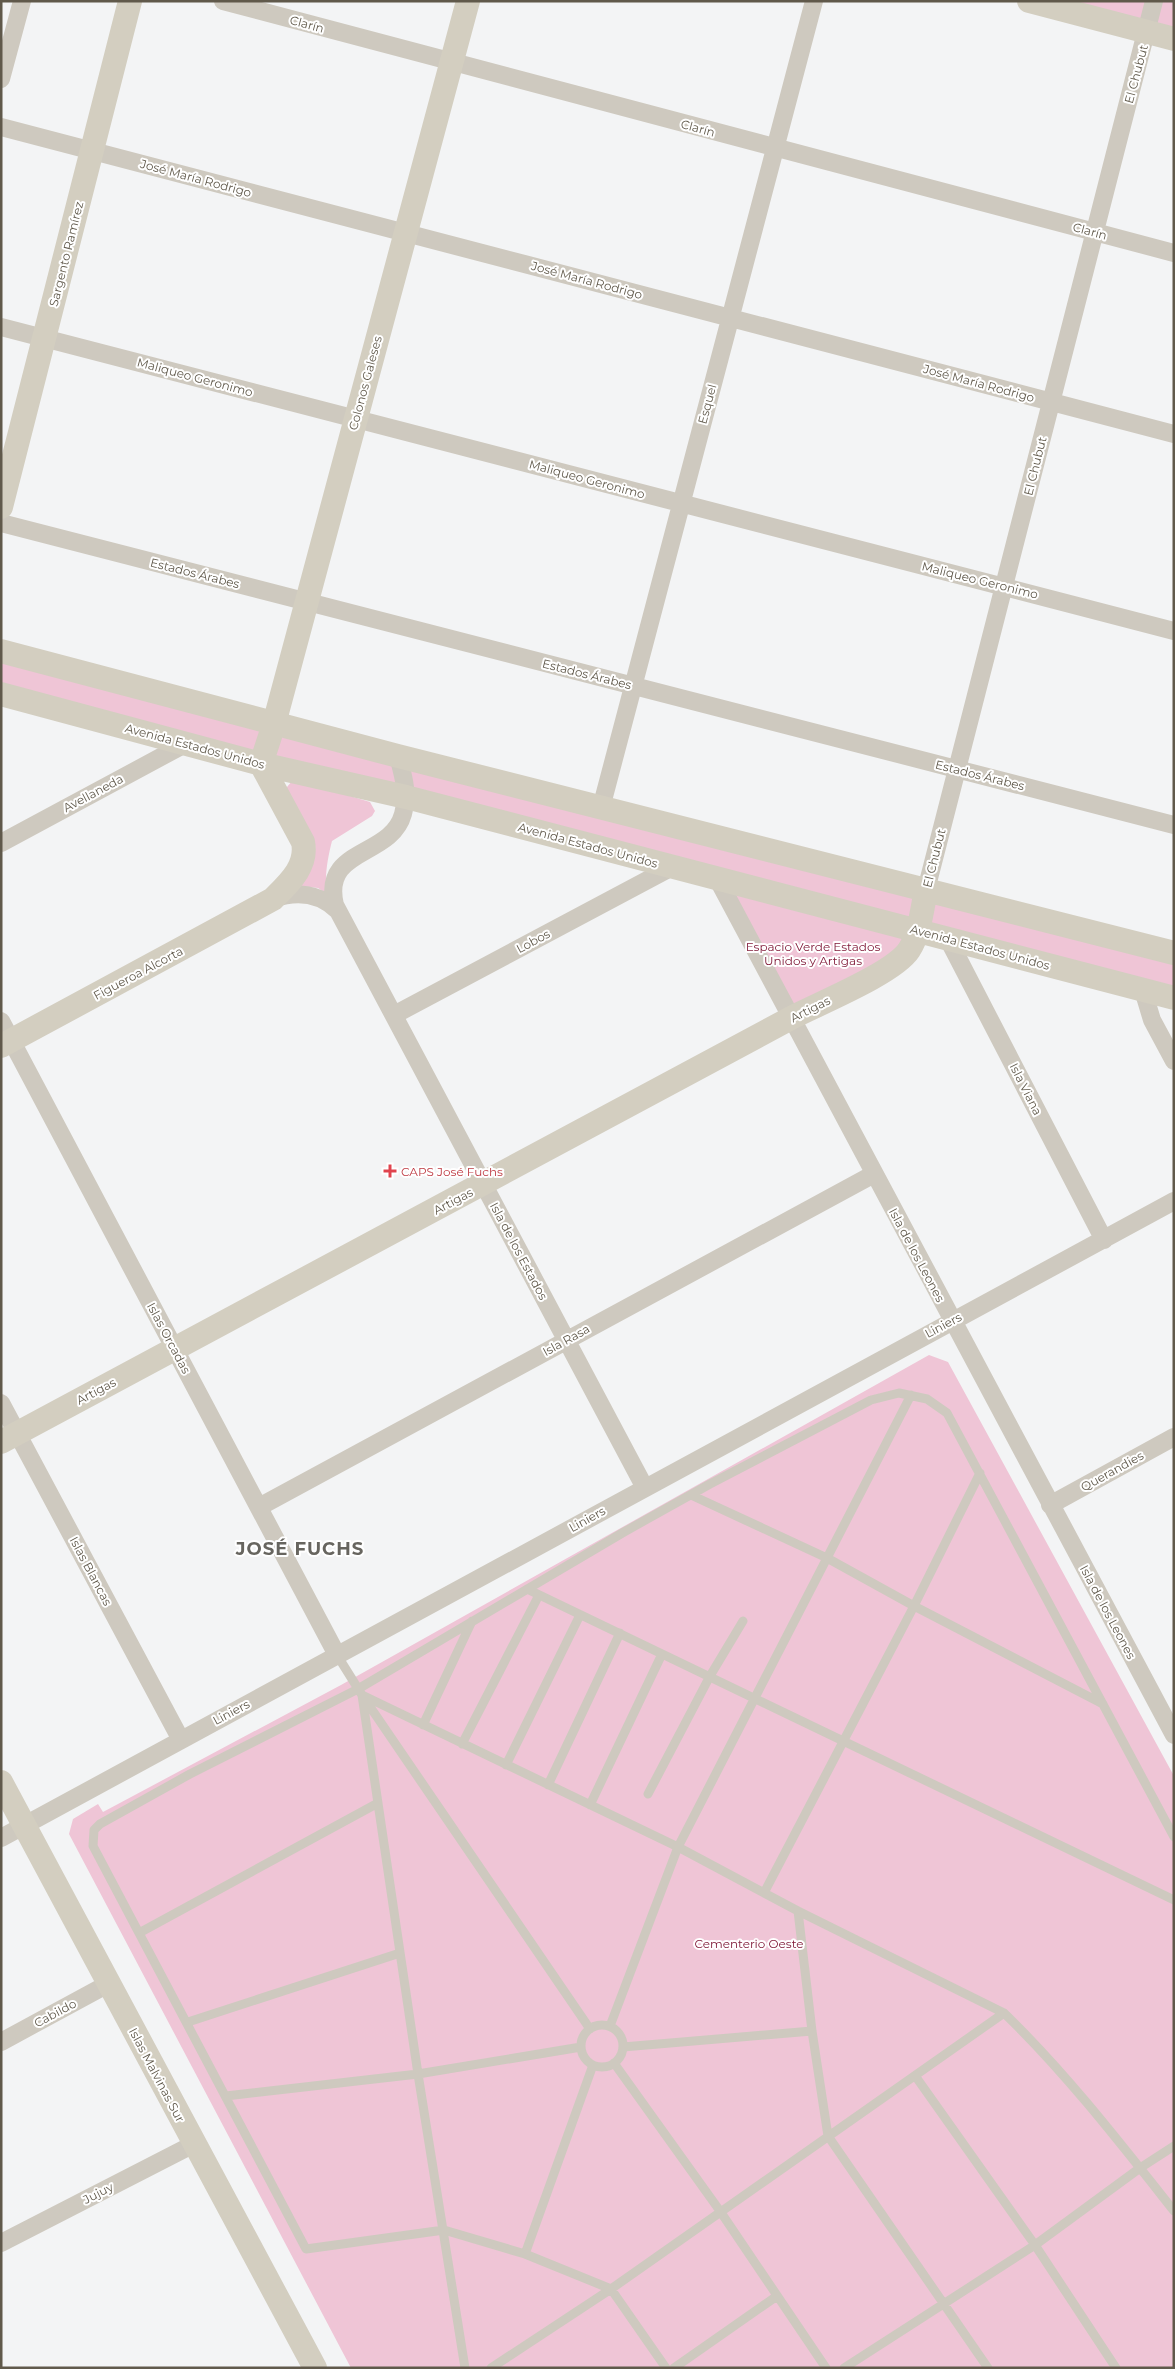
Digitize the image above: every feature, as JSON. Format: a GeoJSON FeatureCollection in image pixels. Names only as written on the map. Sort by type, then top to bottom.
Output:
{"type":"FeatureCollection","features":[{"type":"Feature","properties":{"kind":"street"},"geometry":{"type":"LineString","coordinates":[[1,79],[22,1]]}},
{"type":"Feature","properties":{"kind":"street","name":"Sargento Ramírez"},"geometry":{"type":"LineString","coordinates":[[1,507],[130,1]]}},
{"type":"Feature","properties":{"kind":"street","name":"Clarín"},"geometry":{"type":"LineString","coordinates":[[223,1],[1174,253]]}},
{"type":"Feature","properties":{"kind":"street","name":"Colonos Galeses"},"geometry":{"type":"LineString","coordinates":[[261,764],[274,724],[468,1]]}},
{"type":"Feature","properties":{"kind":"street","name":"Esquel"},"geometry":{"type":"LineString","coordinates":[[601,808],[814,1]]}},
{"type":"Feature","properties":{"kind":"street"},"geometry":{"type":"LineString","coordinates":[[1029,1],[1174,39]]}},
{"type":"Feature","properties":{"kind":"street","name":"El Chubut"},"geometry":{"type":"LineString","coordinates":[[917,931],[1154,1]]}},
{"type":"Feature","properties":{"kind":"street","name":"José María Rodrigo"},"geometry":{"type":"LineString","coordinates":[[1,127],[1174,434]]}},
{"type":"Feature","properties":{"kind":"street","name":"Maliqueo Geronimo"},"geometry":{"type":"LineString","coordinates":[[1,327],[1174,631]]}},
{"type":"Feature","properties":{"kind":"street","name":"Estados Árabes"},"geometry":{"type":"LineString","coordinates":[[1,523],[1174,825]]}},
{"type":"Feature","properties":{"kind":"street"},"geometry":{"type":"LineString","coordinates":[[1,651],[398,756],[1174,953]]}},
{"type":"Feature","properties":{"kind":"street","name":"Avenida Estados Unidos"},"geometry":{"type":"LineString","coordinates":[[1,694],[261,764],[406,797],[1174,998]]}},
{"type":"Feature","properties":{"kind":"street","name":"Avellaneda"},"geometry":{"type":"LineString","coordinates":[[1,842],[185,744]]}},
{"type":"Feature","properties":{"kind":"street"},"geometry":{"type":"LineString","coordinates":[[398,756],[406,797]]}},
{"type":"Feature","properties":{"kind":"street"},"geometry":{"type":"LineString","coordinates":[[261,764],[303,842],[305,852],[304,859],[292,878],[273,898]]}},
{"type":"Feature","properties":{"kind":"street","name":"Isla de los Estados"},"geometry":{"type":"LineString","coordinates":[[406,797],[403,814],[396,829],[376,845],[346,862],[338,872],[333,886],[333,898],[337,910],[644,1488]]}},
{"type":"Feature","properties":{"kind":"street","name":"Lobos"},"geometry":{"type":"LineString","coordinates":[[394,1015],[672,867]]}},
{"type":"Feature","properties":{"kind":"street","name":"Isla de los Leones"},"geometry":{"type":"LineString","coordinates":[[718,880],[1174,1735]]}},
{"type":"Feature","properties":{"kind":"street"},"geometry":{"type":"LineString","coordinates":[[273,898],[301,894],[324,900],[337,910]]}},
{"type":"Feature","properties":{"kind":"street","name":"Figueroa Alcorta"},"geometry":{"type":"LineString","coordinates":[[5,1036],[273,898]]}},
{"type":"Feature","properties":{"kind":"street","name":"Artigas"},"geometry":{"type":"LineString","coordinates":[[9,1437],[890,968],[909,950],[917,931]]}},
{"type":"Feature","properties":{"kind":"street","name":"Isla Viana"},"geometry":{"type":"LineString","coordinates":[[948,939],[1104,1240]]}},
{"type":"Feature","properties":{"kind":"street"},"geometry":{"type":"LineString","coordinates":[[1143,990],[1152,1020],[1174,1061]]}},
{"type":"Feature","properties":{"kind":"street","name":"Islas Orcadas"},"geometry":{"type":"LineString","coordinates":[[5,1036],[338,1655]]}},
{"type":"Feature","properties":{"kind":"street","name":"Isla Rasa"},"geometry":{"type":"LineString","coordinates":[[259,1507],[874,1174]]}},
{"type":"Feature","properties":{"kind":"street","name":"Liniers"},"geometry":{"type":"LineString","coordinates":[[1,1838],[951,1320],[1174,1201]]}},
{"type":"Feature","properties":{"kind":"street","name":"Islas Blancas"},"geometry":{"type":"LineString","coordinates":[[1,1403],[9,1437],[181,1740]]}},
{"type":"Feature","properties":{"kind":"street","name":"Querandies"},"geometry":{"type":"LineString","coordinates":[[1050,1505],[1174,1437]]}},
{"type":"Feature","properties":{"kind":"street","name":"Islas Malvinas Sur"},"geometry":{"type":"LineString","coordinates":[[1,1782],[315,2368]]}},
{"type":"Feature","properties":{"kind":"street","name":"Cabildo"},"geometry":{"type":"LineString","coordinates":[[1,2042],[108,1984]]}},
{"type":"Feature","properties":{"kind":"street","name":"Jujuy"},"geometry":{"type":"LineString","coordinates":[[1,2243],[194,2144]]}},
{"type":"Feature","properties":{"kind":"lane"},"geometry":{"type":"LineString","coordinates":[[666,2368],[611,2289],[525,2254],[444,2230],[306,2249],[188,2022],[93,1846],[94,1830],[100,1824],[190,1774],[360,1692],[472,1621],[691,1495],[871,1400],[899,1393],[927,1399],[946,1412],[1174,1837]]}},
{"type":"Feature","properties":{"kind":"lane"},"geometry":{"type":"LineString","coordinates":[[610,2026],[678,1847],[911,1395]]}},
{"type":"Feature","properties":{"kind":"lane"},"geometry":{"type":"LineString","coordinates":[[764,1893],[914,1606],[980,1473]]}},
{"type":"Feature","properties":{"kind":"lane"},"geometry":{"type":"LineString","coordinates":[[691,1495],[827,1558],[914,1606],[1103,1704]]}},
{"type":"Feature","properties":{"kind":"lane"},"geometry":{"type":"LineString","coordinates":[[527,1589],[1174,1900]]}},
{"type":"Feature","properties":{"kind":"lane"},"geometry":{"type":"LineString","coordinates":[[462,1744],[539,1595]]}},
{"type":"Feature","properties":{"kind":"lane"},"geometry":{"type":"LineString","coordinates":[[506,1765],[580,1614]]}},
{"type":"Feature","properties":{"kind":"lane"},"geometry":{"type":"LineString","coordinates":[[423,1725],[472,1621]]}},
{"type":"Feature","properties":{"kind":"lane"},"geometry":{"type":"LineString","coordinates":[[648,1794],[710,1676],[744,1621]]}},
{"type":"Feature","properties":{"kind":"lane"},"geometry":{"type":"LineString","coordinates":[[548,1785],[620,1633]]}},
{"type":"Feature","properties":{"kind":"lane"},"geometry":{"type":"LineString","coordinates":[[590,1805],[662,1654]]}},
{"type":"Feature","properties":{"kind":"lane"},"geometry":{"type":"LineString","coordinates":[[338,1655],[360,1692],[590,2029]]}},
{"type":"Feature","properties":{"kind":"lane"},"geometry":{"type":"LineString","coordinates":[[360,1692],[423,1725],[678,1847],[798,1911],[1004,2013],[1029,2036],[1174,2211]]}},
{"type":"Feature","properties":{"kind":"lane"},"geometry":{"type":"LineString","coordinates":[[360,1692],[465,2368]]}},
{"type":"Feature","properties":{"kind":"lane"},"geometry":{"type":"LineString","coordinates":[[139,1933],[378,1803]]}},
{"type":"Feature","properties":{"kind":"lane"},"geometry":{"type":"LineString","coordinates":[[798,1911],[812,2031],[828,2136],[988,2368]]}},
{"type":"Feature","properties":{"kind":"lane"},"geometry":{"type":"LineString","coordinates":[[188,2022],[400,1953]]}},
{"type":"Feature","properties":{"kind":"lane"},"geometry":{"type":"LineString","coordinates":[[491,2368],[611,2289],[720,2211],[916,2077],[1004,2013]]}},
{"type":"Feature","properties":{"kind":"lane"},"geometry":{"type":"LineString","coordinates":[[596,2026],[610,2026],[620,2034],[623,2047],[622,2053],[614,2063],[608,2066],[593,2065],[584,2058],[581,2047],[582,2040],[590,2029],[596,2026]]}},
{"type":"Feature","properties":{"kind":"lane"},"geometry":{"type":"LineString","coordinates":[[623,2047],[812,2031]]}},
{"type":"Feature","properties":{"kind":"lane"},"geometry":{"type":"LineString","coordinates":[[226,2096],[418,2074],[581,2047]]}},
{"type":"Feature","properties":{"kind":"lane"},"geometry":{"type":"LineString","coordinates":[[614,2063],[720,2211],[826,2368]]}},
{"type":"Feature","properties":{"kind":"lane"},"geometry":{"type":"LineString","coordinates":[[525,2254],[593,2065]]}},
{"type":"Feature","properties":{"kind":"lane"},"geometry":{"type":"LineString","coordinates":[[916,2077],[1035,2245],[1116,2368]]}},
{"type":"Feature","properties":{"kind":"lane"},"geometry":{"type":"LineString","coordinates":[[844,2368],[1035,2245],[1140,2168],[1174,2146]]}},
{"type":"Feature","properties":{"kind":"lane"},"geometry":{"type":"LineString","coordinates":[[674,2368],[778,2296]]}},
{"type":"Feature","properties":{"kind":"green space"},"geometry":{"type":"Polygon","coordinates":[[[1029,1],[1174,1],[1174,39],[1029,1]]]}},
{"type":"Feature","properties":{"kind":"green space","name":"Espacio Verde Estados Unidos y Artigas"},"geometry":{"type":"Polygon","coordinates":[[[1,651],[1174,953],[1174,998],[917,931],[890,968],[793,1017],[721,881],[1,694],[1,651]]]}},
{"type":"Feature","properties":{"kind":"green space"},"geometry":{"type":"Polygon","coordinates":[[[297,780],[370,802],[375,811],[372,816],[332,841],[326,874],[327,894],[318,888],[293,885],[309,866],[315,850],[315,844],[287,792],[287,787],[292,781],[297,780]]]}},
{"type":"Feature","properties":{"kind":"green space","name":"Cementerio Oeste"},"geometry":{"type":"Polygon","coordinates":[[[929,1355],[948,1362],[1174,1776],[1174,2368],[351,2368],[69,1834],[73,1819],[98,1804],[103,1812],[341,1685],[929,1355]]]}},
{"type":"Feature","properties":{"kind":"place","name":"CAPS José Fuchs"},"geometry":{"type":"Point","coordinates":[390,1171]}},
{"type":"Feature","properties":{"kind":"district","name":"JOSÉ FUCHS"},"geometry":{"type":"Point","coordinates":[300,1549]}}]}
